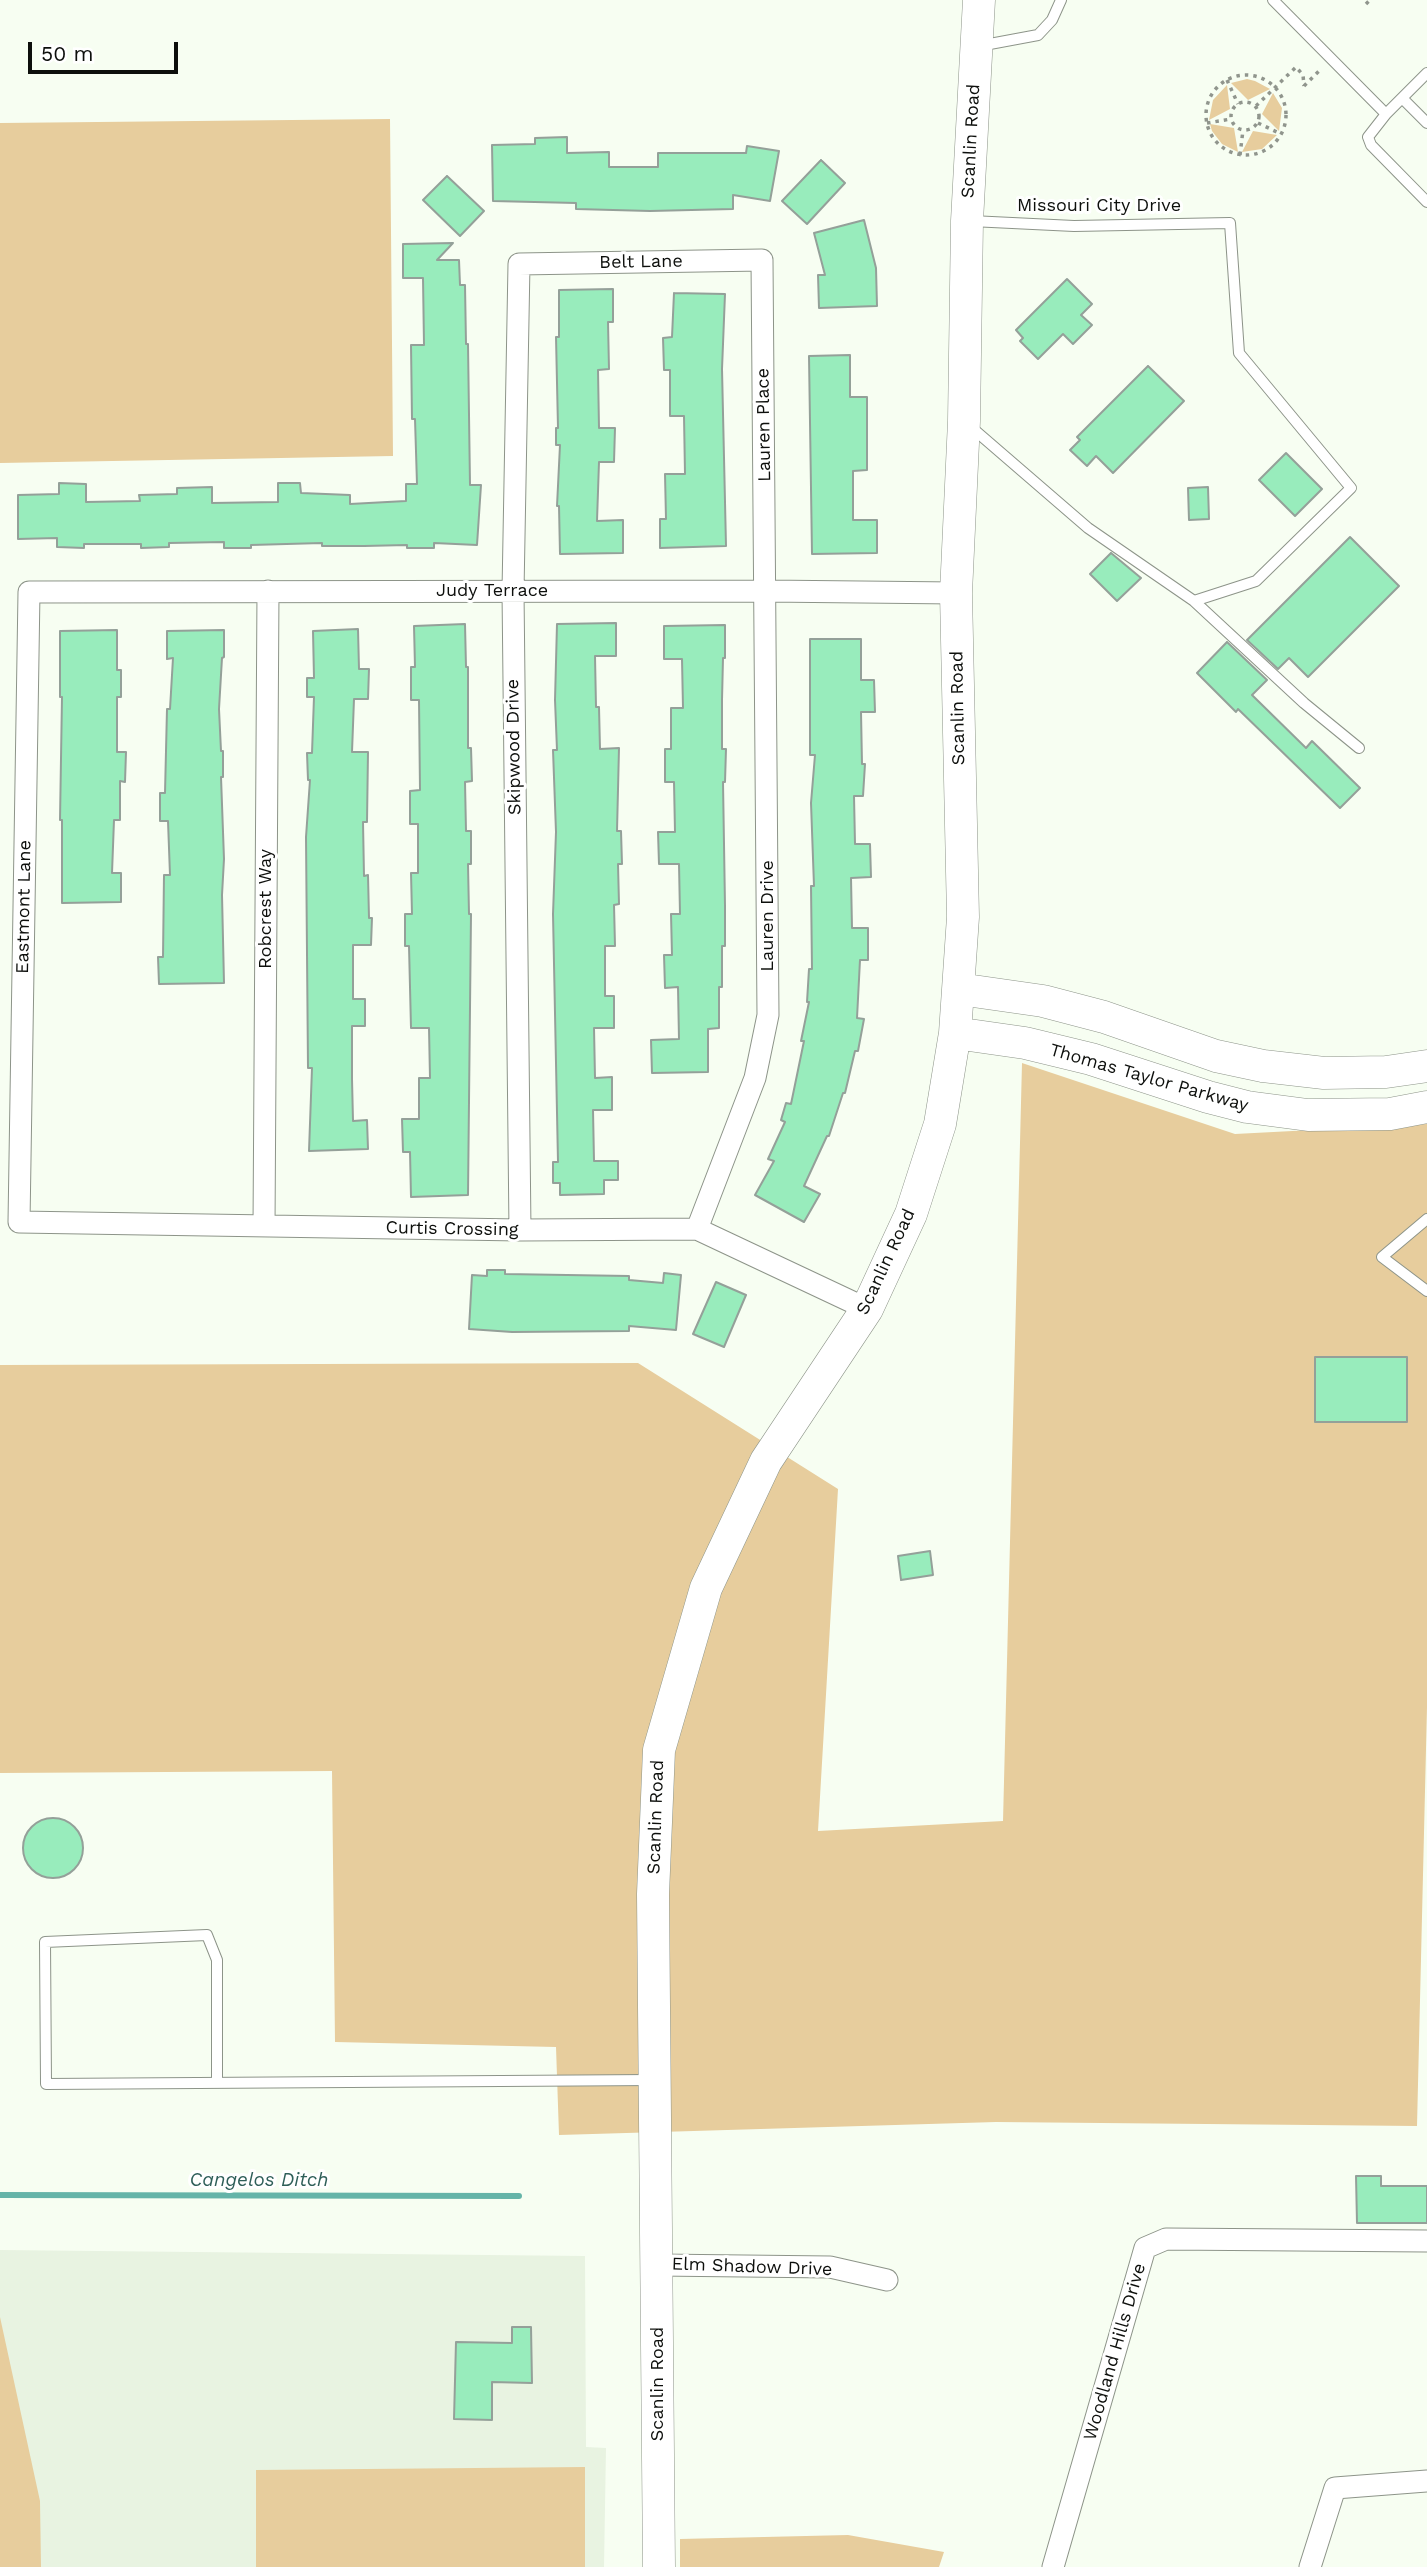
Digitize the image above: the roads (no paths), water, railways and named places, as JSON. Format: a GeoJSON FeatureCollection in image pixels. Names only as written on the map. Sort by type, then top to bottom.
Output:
{"type":"FeatureCollection","features":[{"type":"Feature","properties":{"kind":"street","name":"Scanlin Road"},"geometry":{"type":"LineString","coordinates":[[659,2567],[653,1894],[659,1750],[706,1588],[766,1461],[867,1309],[911,1214],[940,1124],[955,1033],[963,917],[956,593],[964,421],[967,220],[979,0]]}},
{"type":"Feature","properties":{"kind":"street","name":"Belt Lane"},"geometry":{"type":"LineString","coordinates":[[519,264],[762,260]]}},
{"type":"Feature","properties":{"kind":"street","name":"Lauren Place"},"geometry":{"type":"LineString","coordinates":[[762,260],[766,591]]}},
{"type":"Feature","properties":{"kind":"street","name":"Skipwood Drive"},"geometry":{"type":"LineString","coordinates":[[519,264],[513,591],[520,1230]]}},
{"type":"Feature","properties":{"kind":"street","name":"Lauren Drive"},"geometry":{"type":"LineString","coordinates":[[697,1229],[755,1078],[768,1015],[766,591]]}},
{"type":"Feature","properties":{"kind":"street","name":"Judy Terrace"},"geometry":{"type":"LineString","coordinates":[[29,592],[956,593]]}},
{"type":"Feature","properties":{"kind":"street","name":"Eastmont Lane"},"geometry":{"type":"LineString","coordinates":[[19,1222],[29,592]]}},
{"type":"Feature","properties":{"kind":"street","name":"Robcrest Way"},"geometry":{"type":"LineString","coordinates":[[264,1226],[268,592]]}},
{"type":"Feature","properties":{"kind":"street"},"geometry":{"type":"LineString","coordinates":[[960,989],[1043,1001],[1104,1017],[1216,1056],[1263,1066],[1324,1073],[1386,1072],[1427,1066]]}},
{"type":"Feature","properties":{"kind":"street","name":"Thomas Taylor Parkway"},"geometry":{"type":"LineString","coordinates":[[955,1033],[1024,1043],[1091,1059],[1247,1107],[1308,1115],[1390,1114],[1427,1107]]}},
{"type":"Feature","properties":{"kind":"street","name":"Curtis Crossing"},"geometry":{"type":"LineString","coordinates":[[19,1222],[520,1230],[697,1229],[867,1309]]}},
{"type":"Feature","properties":{"kind":"street","name":"Woodland Hills Drive"},"geometry":{"type":"LineString","coordinates":[[1053,2567],[1145,2248],[1166,2239],[1427,2241]]}},
{"type":"Feature","properties":{"kind":"street","name":"Elm Shadow Drive"},"geometry":{"type":"LineString","coordinates":[[658,2265],[830,2267],[887,2280]]}},
{"type":"Feature","properties":{"kind":"street"},"geometry":{"type":"LineString","coordinates":[[1310,2567],[1335,2488],[1421,2482]]}},
{"type":"Feature","properties":{"kind":"lane"},"geometry":{"type":"LineString","coordinates":[[976,46],[1038,35],[1052,20],[1061,0]]}},
{"type":"Feature","properties":{"kind":"lane"},"geometry":{"type":"LineString","coordinates":[[1273,0],[1386,114]]}},
{"type":"Feature","properties":{"kind":"lane"},"geometry":{"type":"LineString","coordinates":[[1427,73],[1386,114],[1368,137],[1370,145],[1427,202]]}},
{"type":"Feature","properties":{"kind":"lane"},"geometry":{"type":"LineString","coordinates":[[1402,97],[1427,123]]}},
{"type":"Feature","properties":{"kind":"lane","name":"Missouri City Drive"},"geometry":{"type":"LineString","coordinates":[[967,220],[1074,226],[1230,223],[1239,353],[1351,488],[1256,581],[1194,601]]}},
{"type":"Feature","properties":{"kind":"lane"},"geometry":{"type":"LineString","coordinates":[[964,421],[1088,528],[1194,601],[1304,703],[1359,748]]}},
{"type":"Feature","properties":{"kind":"lane"},"geometry":{"type":"LineString","coordinates":[[1427,1219],[1382,1257],[1427,1291]]}},
{"type":"Feature","properties":{"kind":"lane"},"geometry":{"type":"LineString","coordinates":[[218,2083],[217,1961],[207,1935],[45,1942],[46,2084],[218,2083],[656,2080]]}},
{"type":"Feature","properties":{"kind":"waterway","name":"Cangelos Ditch"},"geometry":{"type":"LineString","coordinates":[[0,2195],[519,2196]]}}]}
